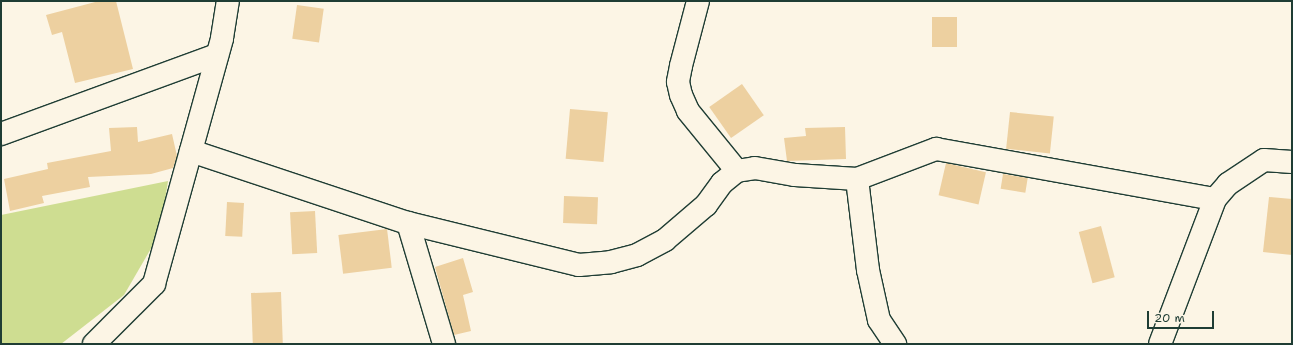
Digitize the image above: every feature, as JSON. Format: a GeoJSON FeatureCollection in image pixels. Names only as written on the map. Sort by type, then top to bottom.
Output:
{"type":"FeatureCollection","features":[{"type":"Feature","properties":{"kind":"street"},"geometry":{"type":"LineString","coordinates":[[94,344],[154,284],[217,55],[228,1]]}},
{"type":"Feature","properties":{"kind":"street"},"geometry":{"type":"LineString","coordinates":[[698,1],[678,82],[681,95],[688,111],[737,171]]}},
{"type":"Feature","properties":{"kind":"street"},"geometry":{"type":"LineString","coordinates":[[1,134],[217,55]]}},
{"type":"Feature","properties":{"kind":"street"},"geometry":{"type":"LineString","coordinates":[[191,151],[408,223],[579,265],[611,262],[637,255],[665,240],[706,204],[722,183],[737,171],[755,168],[795,175],[857,179],[936,148],[1215,199]]}},
{"type":"Feature","properties":{"kind":"street"},"geometry":{"type":"LineString","coordinates":[[1160,344],[1215,199],[1228,184],[1264,160],[1292,162]]}},
{"type":"Feature","properties":{"kind":"street"},"geometry":{"type":"LineString","coordinates":[[857,179],[868,270],[879,320],[895,344]]}},
{"type":"Feature","properties":{"kind":"street"},"geometry":{"type":"LineString","coordinates":[[408,223],[444,344]]}},
{"type":"Feature","properties":{"kind":"green space"},"geometry":{"type":"Polygon","coordinates":[[[168,181],[160,233],[124,295],[61,344],[1,344],[1,215],[168,181]]]}},
{"type":"Feature","properties":{"kind":"building"},"geometry":{"type":"Polygon","coordinates":[[[99,1],[116,1],[133,69],[75,83],[62,32],[52,35],[46,15],[99,1]]]}},
{"type":"Feature","properties":{"kind":"building"},"geometry":{"type":"Polygon","coordinates":[[[297,5],[324,9],[319,42],[292,39],[297,5]]]}},
{"type":"Feature","properties":{"kind":"building"},"geometry":{"type":"Polygon","coordinates":[[[932,17],[957,17],[957,47],[932,47],[932,17]]]}},
{"type":"Feature","properties":{"kind":"building"},"geometry":{"type":"Polygon","coordinates":[[[742,84],[764,115],[731,138],[709,107],[742,84]]]}},
{"type":"Feature","properties":{"kind":"building"},"geometry":{"type":"Polygon","coordinates":[[[570,109],[608,112],[603,162],[566,159],[570,109]]]}},
{"type":"Feature","properties":{"kind":"building"},"geometry":{"type":"Polygon","coordinates":[[[1010,112],[1054,117],[1050,153],[1006,149],[1010,112]]]}},
{"type":"Feature","properties":{"kind":"building"},"geometry":{"type":"Polygon","coordinates":[[[137,127],[138,142],[172,134],[177,156],[173,168],[151,174],[88,177],[90,187],[42,196],[44,203],[10,211],[4,179],[48,169],[47,163],[111,151],[109,128],[137,127]]]}},
{"type":"Feature","properties":{"kind":"building"},"geometry":{"type":"Polygon","coordinates":[[[845,127],[846,159],[787,161],[784,138],[806,136],[805,128],[845,127]]]}},
{"type":"Feature","properties":{"kind":"building"},"geometry":{"type":"Polygon","coordinates":[[[946,163],[986,172],[979,204],[939,195],[946,163]]]}},
{"type":"Feature","properties":{"kind":"building"},"geometry":{"type":"Polygon","coordinates":[[[1003,174],[1028,178],[1025,193],[1001,189],[1003,174]]]}},
{"type":"Feature","properties":{"kind":"building"},"geometry":{"type":"Polygon","coordinates":[[[564,196],[598,197],[597,224],[563,223],[564,196]]]}},
{"type":"Feature","properties":{"kind":"building"},"geometry":{"type":"Polygon","coordinates":[[[1269,197],[1292,199],[1292,255],[1263,252],[1269,197]]]}},
{"type":"Feature","properties":{"kind":"building"},"geometry":{"type":"Polygon","coordinates":[[[227,202],[244,203],[242,237],[225,236],[227,202]]]}},
{"type":"Feature","properties":{"kind":"building"},"geometry":{"type":"Polygon","coordinates":[[[315,211],[317,253],[292,254],[290,212],[315,211]]]}},
{"type":"Feature","properties":{"kind":"building"},"geometry":{"type":"Polygon","coordinates":[[[1101,226],[1115,277],[1093,283],[1079,232],[1101,226]]]}},
{"type":"Feature","properties":{"kind":"building"},"geometry":{"type":"Polygon","coordinates":[[[387,229],[392,268],[343,274],[338,235],[387,229]]]}},
{"type":"Feature","properties":{"kind":"building"},"geometry":{"type":"Polygon","coordinates":[[[463,258],[473,292],[463,295],[471,331],[454,335],[435,267],[463,258]]]}},
{"type":"Feature","properties":{"kind":"building"},"geometry":{"type":"Polygon","coordinates":[[[281,292],[283,344],[253,344],[251,293],[281,292]]]}}]}
